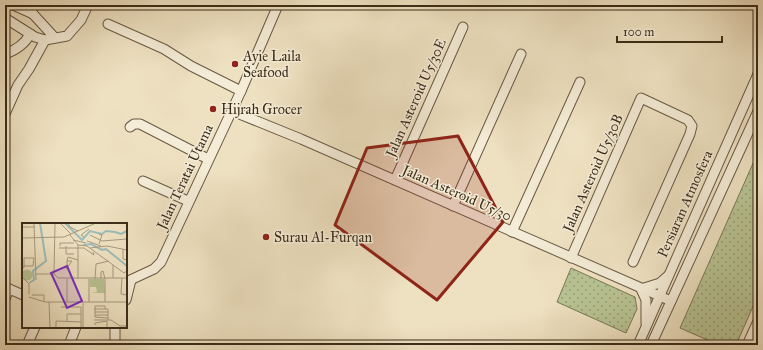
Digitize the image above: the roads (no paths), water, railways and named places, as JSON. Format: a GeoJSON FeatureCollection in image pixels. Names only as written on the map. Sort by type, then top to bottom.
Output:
{"type":"FeatureCollection","features":[{"type":"Feature","properties":{"kind":"street"},"geometry":{"type":"LineString","coordinates":[[12,5],[33,14]]}},
{"type":"Feature","properties":{"kind":"street"},"geometry":{"type":"LineString","coordinates":[[29,5],[33,14],[55,38]]}},
{"type":"Feature","properties":{"kind":"street"},"geometry":{"type":"LineString","coordinates":[[5,18],[30,34],[45,40],[67,36],[81,20],[88,5]]}},
{"type":"Feature","properties":{"kind":"street","name":"Jalan Teratai Utama"},"geometry":{"type":"LineString","coordinates":[[128,281],[158,266],[232,111],[278,5]]}},
{"type":"Feature","properties":{"kind":"street"},"geometry":{"type":"LineString","coordinates":[[108,24],[164,49],[191,66],[241,91]]}},
{"type":"Feature","properties":{"kind":"street","name":"Jalan Asteroid U5/30E"},"geometry":{"type":"LineString","coordinates":[[394,180],[463,27]]}},
{"type":"Feature","properties":{"kind":"street"},"geometry":{"type":"LineString","coordinates":[[5,54],[22,45],[30,34]]}},
{"type":"Feature","properties":{"kind":"street"},"geometry":{"type":"LineString","coordinates":[[5,114],[18,85],[45,40]]}},
{"type":"Feature","properties":{"kind":"street"},"geometry":{"type":"LineString","coordinates":[[453,206],[521,54]]}},
{"type":"Feature","properties":{"kind":"street","name":"Persiaran Atmosfera"},"geometry":{"type":"LineString","coordinates":[[638,345],[758,75]]}},
{"type":"Feature","properties":{"kind":"street"},"geometry":{"type":"LineString","coordinates":[[512,232],[580,82]]}},
{"type":"Feature","properties":{"kind":"street","name":"Jalan Asteroid U5/30B"},"geometry":{"type":"LineString","coordinates":[[570,258],[641,98],[688,120],[692,126],[690,134],[633,262]]}},
{"type":"Feature","properties":{"kind":"street","name":"Jalan Asteroid U5/30"},"geometry":{"type":"LineString","coordinates":[[232,111],[301,139],[671,301]]}},
{"type":"Feature","properties":{"kind":"street","name":"Persiaran Atmosfera"},"geometry":{"type":"LineString","coordinates":[[651,345],[758,111]]}},
{"type":"Feature","properties":{"kind":"street"},"geometry":{"type":"LineString","coordinates":[[130,127],[134,124],[140,124],[208,159]]}},
{"type":"Feature","properties":{"kind":"street"},"geometry":{"type":"LineString","coordinates":[[143,181],[188,201]]}},
{"type":"Feature","properties":{"kind":"street"},"geometry":{"type":"LineString","coordinates":[[645,328],[646,300],[641,289],[660,283],[670,274]]}},
{"type":"Feature","properties":{"kind":"street"},"geometry":{"type":"LineString","coordinates":[[5,299],[7,288],[22,295]]}},
{"type":"Feature","properties":{"kind":"street"},"geometry":{"type":"LineString","coordinates":[[747,345],[758,321]]}},
{"type":"Feature","properties":{"kind":"street"},"geometry":{"type":"LineString","coordinates":[[27,345],[35,328]]}},
{"type":"Feature","properties":{"kind":"street"},"geometry":{"type":"LineString","coordinates":[[69,345],[76,328]]}},
{"type":"Feature","properties":{"kind":"street"},"geometry":{"type":"LineString","coordinates":[[113,345],[115,341],[115,328]]}},
{"type":"Feature","properties":{"kind":"place","name":"Ayie Laila Seafood"},"geometry":{"type":"Point","coordinates":[235,64]}},
{"type":"Feature","properties":{"kind":"place","name":"Hijrah Grocer"},"geometry":{"type":"Point","coordinates":[213,109]}},
{"type":"Feature","properties":{"kind":"place","name":"Surau Al-Furqan"},"geometry":{"type":"Point","coordinates":[266,237]}}]}
